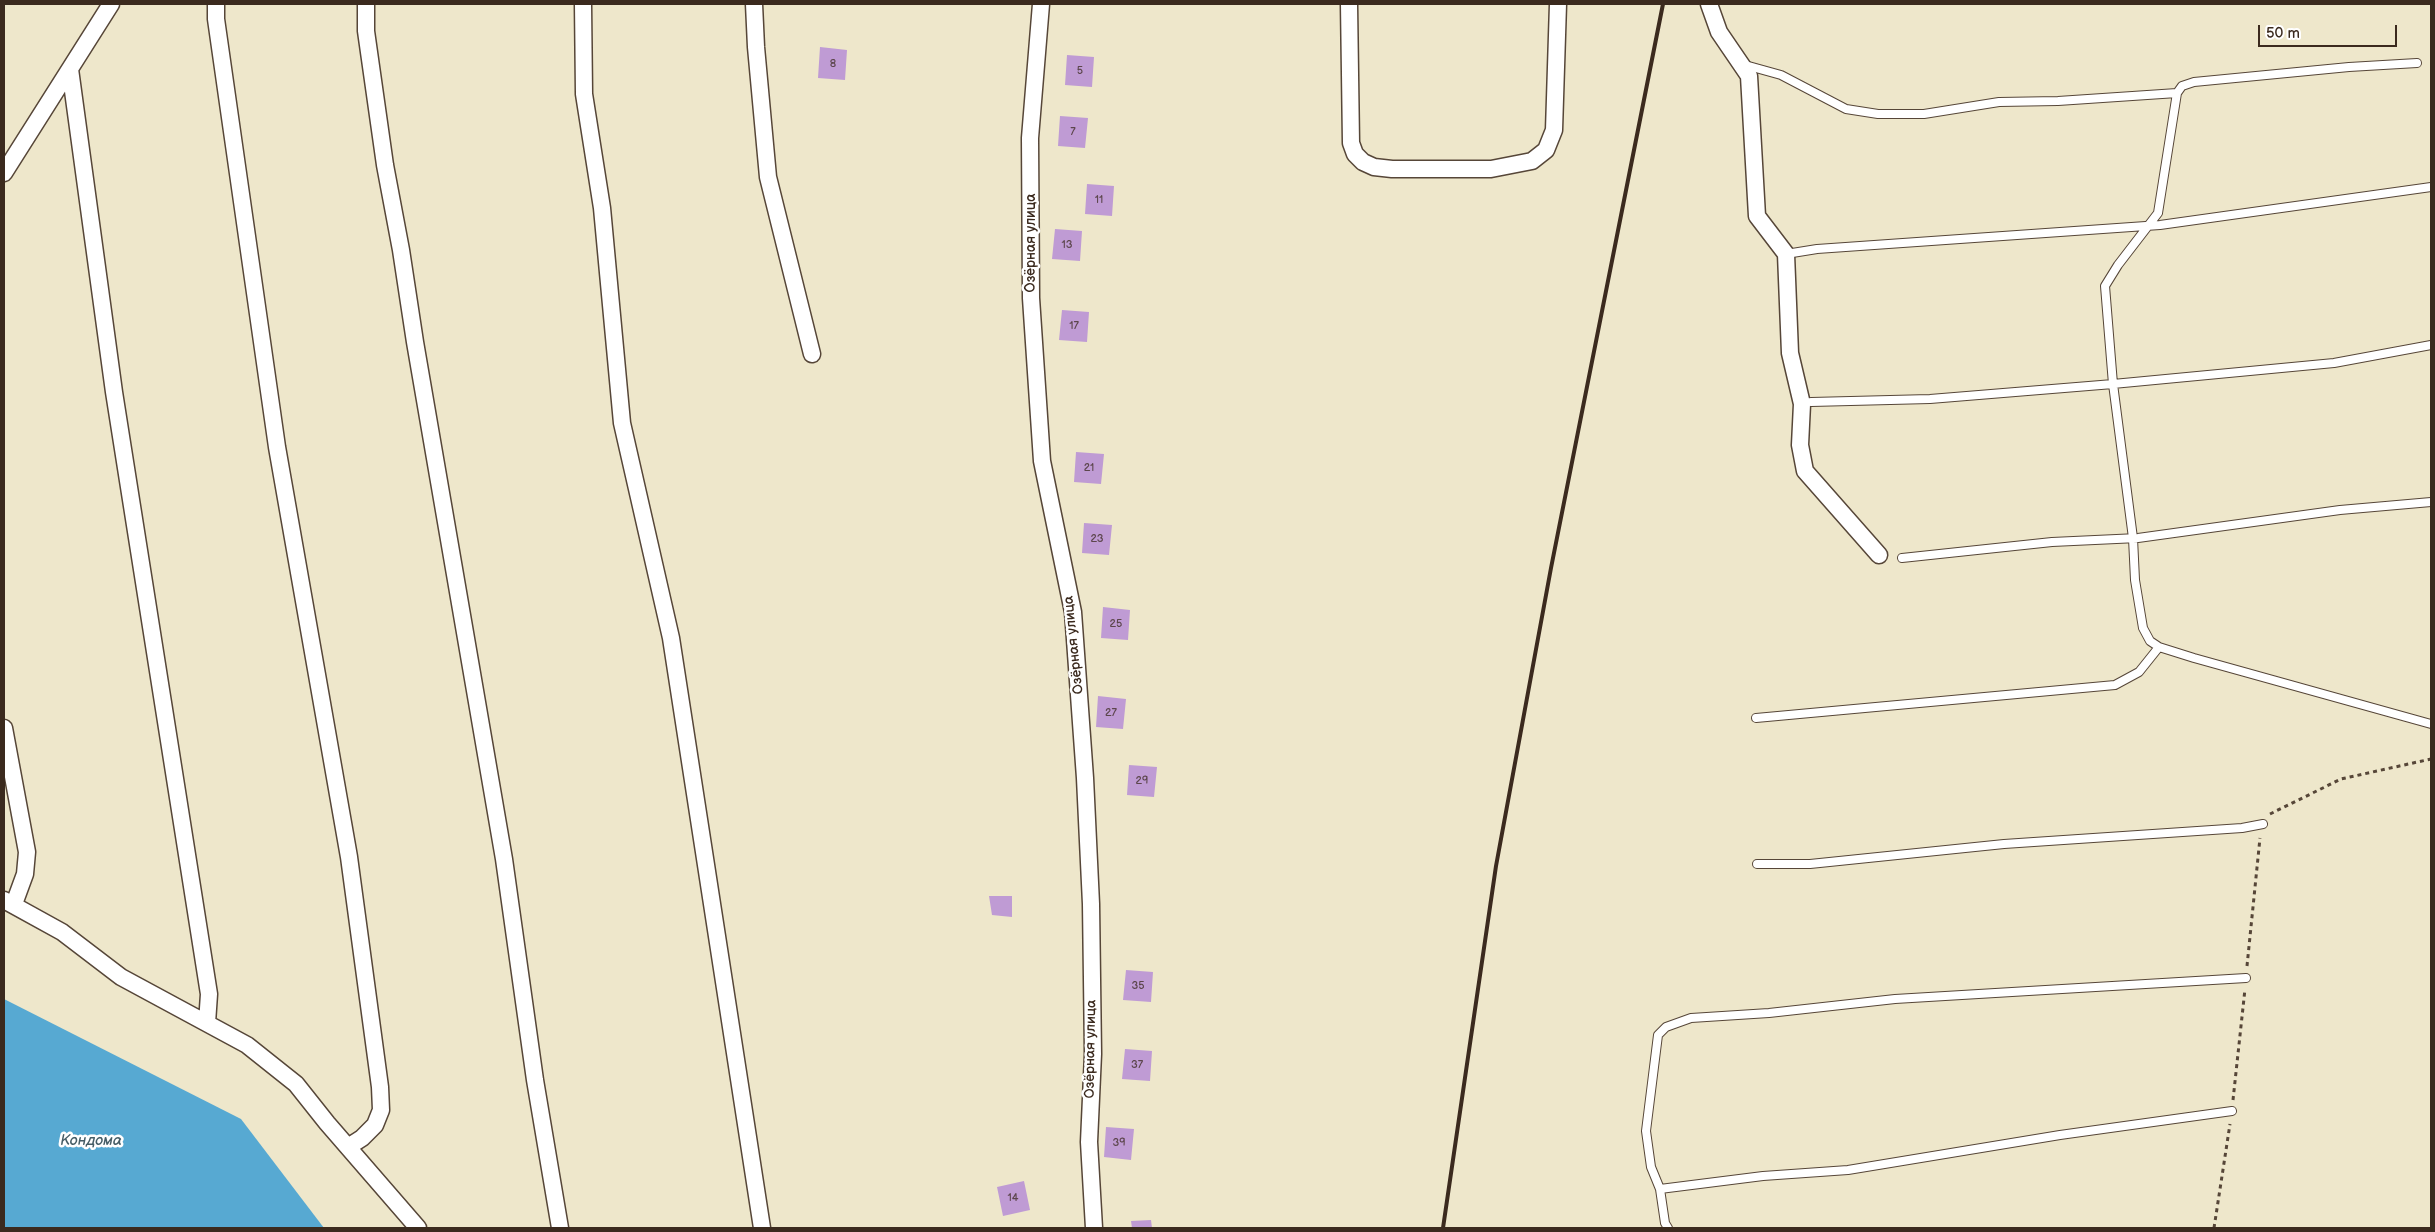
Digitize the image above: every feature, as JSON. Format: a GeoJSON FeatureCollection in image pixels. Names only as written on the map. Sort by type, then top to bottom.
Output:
{"type":"FeatureCollection","features":[{"type":"Feature","properties":{"kind":"street"},"geometry":{"type":"LineString","coordinates":[[4,173],[111,4]]}},
{"type":"Feature","properties":{"kind":"street"},"geometry":{"type":"LineString","coordinates":[[216,4],[216,18],[277,447],[349,857],[380,1087],[381,1110],[375,1124],[362,1138],[348,1147]]}},
{"type":"Feature","properties":{"kind":"street"},"geometry":{"type":"LineString","coordinates":[[366,4],[366,30],[385,165],[504,858],[534,1070],[560,1228]]}},
{"type":"Feature","properties":{"kind":"street"},"geometry":{"type":"LineString","coordinates":[[583,4],[584,94],[602,208],[622,423],[671,638],[762,1228]]}},
{"type":"Feature","properties":{"kind":"street"},"geometry":{"type":"LineString","coordinates":[[754,4],[768,177],[812,354]]}},
{"type":"Feature","properties":{"kind":"street","name":"Озёрная улица"},"geometry":{"type":"LineString","coordinates":[[1041,4],[1030,138],[1033,359],[1042,461],[1073,612],[1085,778],[1091,904],[1093,1054],[1089,1142],[1094,1228]]}},
{"type":"Feature","properties":{"kind":"street"},"geometry":{"type":"LineString","coordinates":[[1349,4],[1350,128],[1351,144],[1355,154],[1363,162],[1374,167],[1392,169],[1491,169],[1532,160],[1546,150],[1554,130],[1558,4]]}},
{"type":"Feature","properties":{"kind":"street"},"geometry":{"type":"LineString","coordinates":[[1709,4],[1719,32],[1749,76],[1758,216],[1786,254],[1790,353],[1802,404],[1800,445],[1805,471],[1879,555]]}},
{"type":"Feature","properties":{"kind":"street"},"geometry":{"type":"LineString","coordinates":[[70,69],[114,392],[209,994],[208,1023]]}},
{"type":"Feature","properties":{"kind":"street"},"geometry":{"type":"LineString","coordinates":[[4,728],[27,852],[25,874],[9,902],[62,932],[120,976],[247,1045],[296,1084],[418,1228]]}},
{"type":"Feature","properties":{"kind":"lane"},"geometry":{"type":"LineString","coordinates":[[2417,63],[2349,67],[2194,82],[2182,86],[2177,93],[2158,213],[2118,265],[2106,286],[2113,384],[2133,538],[2135,580],[2143,628],[2150,641],[2159,647],[2431,724]]}},
{"type":"Feature","properties":{"kind":"lane"},"geometry":{"type":"LineString","coordinates":[[1740,64],[1781,75],[1846,110],[1878,114],[1924,114],[1999,102],[2058,101],[2177,93]]}},
{"type":"Feature","properties":{"kind":"lane"},"geometry":{"type":"LineString","coordinates":[[1786,254],[1817,249],[2148,226],[2431,187]]}},
{"type":"Feature","properties":{"kind":"lane"},"geometry":{"type":"LineString","coordinates":[[1811,402],[1930,400],[2113,384],[2334,363],[2431,345]]}},
{"type":"Feature","properties":{"kind":"lane"},"geometry":{"type":"LineString","coordinates":[[1902,558],[2052,542],[2133,538],[2340,510],[2431,502]]}},
{"type":"Feature","properties":{"kind":"lane"},"geometry":{"type":"LineString","coordinates":[[1756,718],[2115,685],[2139,672],[2159,647]]}},
{"type":"Feature","properties":{"kind":"lane"},"geometry":{"type":"LineString","coordinates":[[1756,864],[1810,864],[2004,844],[2215,830],[2263,824]]}},
{"type":"Feature","properties":{"kind":"lane"},"geometry":{"type":"LineString","coordinates":[[1668,1228],[1665,1223],[1660,1189],[1650,1167],[1646,1131],[1658,1034],[1666,1028],[1690,1018],[1769,1013],[1895,999],[2246,978]]}},
{"type":"Feature","properties":{"kind":"lane"},"geometry":{"type":"LineString","coordinates":[[1660,1189],[1762,1176],[1848,1170],[2060,1135],[2232,1111]]}},
{"type":"Feature","properties":{"kind":"path"},"geometry":{"type":"LineString","coordinates":[[2214,1228],[2232,1111],[2263,824],[2271,813],[2341,779],[2431,758]]}},
{"type":"Feature","properties":{"kind":"water","name":"Кондома"},"geometry":{"type":"Polygon","coordinates":[[[4,999],[241,1119],[324,1228],[4,1228],[4,999]]]}},
{"type":"Feature","properties":{"kind":"building"},"geometry":{"type":"Polygon","coordinates":[[[820,47],[847,50],[845,80],[818,78],[820,47]]]}},
{"type":"Feature","properties":{"kind":"building"},"geometry":{"type":"Polygon","coordinates":[[[1067,55],[1094,57],[1092,87],[1065,85],[1067,55]]]}},
{"type":"Feature","properties":{"kind":"building"},"geometry":{"type":"Polygon","coordinates":[[[1060,116],[1088,118],[1085,148],[1058,146],[1060,116]]]}},
{"type":"Feature","properties":{"kind":"building"},"geometry":{"type":"Polygon","coordinates":[[[1087,184],[1114,186],[1112,216],[1085,214],[1087,184]]]}},
{"type":"Feature","properties":{"kind":"building"},"geometry":{"type":"Polygon","coordinates":[[[1055,229],[1082,231],[1080,261],[1052,259],[1055,229]]]}},
{"type":"Feature","properties":{"kind":"building"},"geometry":{"type":"Polygon","coordinates":[[[1062,310],[1089,312],[1087,342],[1059,340],[1062,310]]]}},
{"type":"Feature","properties":{"kind":"building"},"geometry":{"type":"Polygon","coordinates":[[[1076,452],[1104,454],[1101,484],[1074,482],[1076,452]]]}},
{"type":"Feature","properties":{"kind":"building"},"geometry":{"type":"Polygon","coordinates":[[[1084,523],[1112,525],[1109,555],[1082,553],[1084,523]]]}},
{"type":"Feature","properties":{"kind":"building"},"geometry":{"type":"Polygon","coordinates":[[[1103,607],[1130,610],[1128,640],[1101,638],[1103,607]]]}},
{"type":"Feature","properties":{"kind":"building"},"geometry":{"type":"Polygon","coordinates":[[[1098,696],[1126,699],[1123,729],[1096,727],[1098,696]]]}},
{"type":"Feature","properties":{"kind":"building"},"geometry":{"type":"Polygon","coordinates":[[[1129,765],[1157,767],[1154,797],[1127,795],[1129,765]]]}},
{"type":"Feature","properties":{"kind":"building"},"geometry":{"type":"Polygon","coordinates":[[[989,896],[1012,896],[1012,917],[992,915],[989,896]]]}},
{"type":"Feature","properties":{"kind":"building"},"geometry":{"type":"Polygon","coordinates":[[[1126,970],[1153,972],[1151,1002],[1123,1000],[1126,970]]]}},
{"type":"Feature","properties":{"kind":"building"},"geometry":{"type":"Polygon","coordinates":[[[1125,1049],[1152,1051],[1150,1081],[1122,1079],[1125,1049]]]}},
{"type":"Feature","properties":{"kind":"building"},"geometry":{"type":"Polygon","coordinates":[[[1106,1127],[1134,1129],[1131,1160],[1104,1157],[1106,1127]]]}},
{"type":"Feature","properties":{"kind":"building"},"geometry":{"type":"Polygon","coordinates":[[[1024,1181],[1030,1210],[1003,1216],[997,1187],[1024,1181]]]}},
{"type":"Feature","properties":{"kind":"building"},"geometry":{"type":"Polygon","coordinates":[[[1151,1220],[1152,1228],[1132,1228],[1131,1221],[1151,1220]]]}},
{"type":"Feature","properties":{"kind":"railway"},"geometry":{"type":"LineString","coordinates":[[1443,1228],[1496,866],[1551,568],[1663,4]]}}]}
